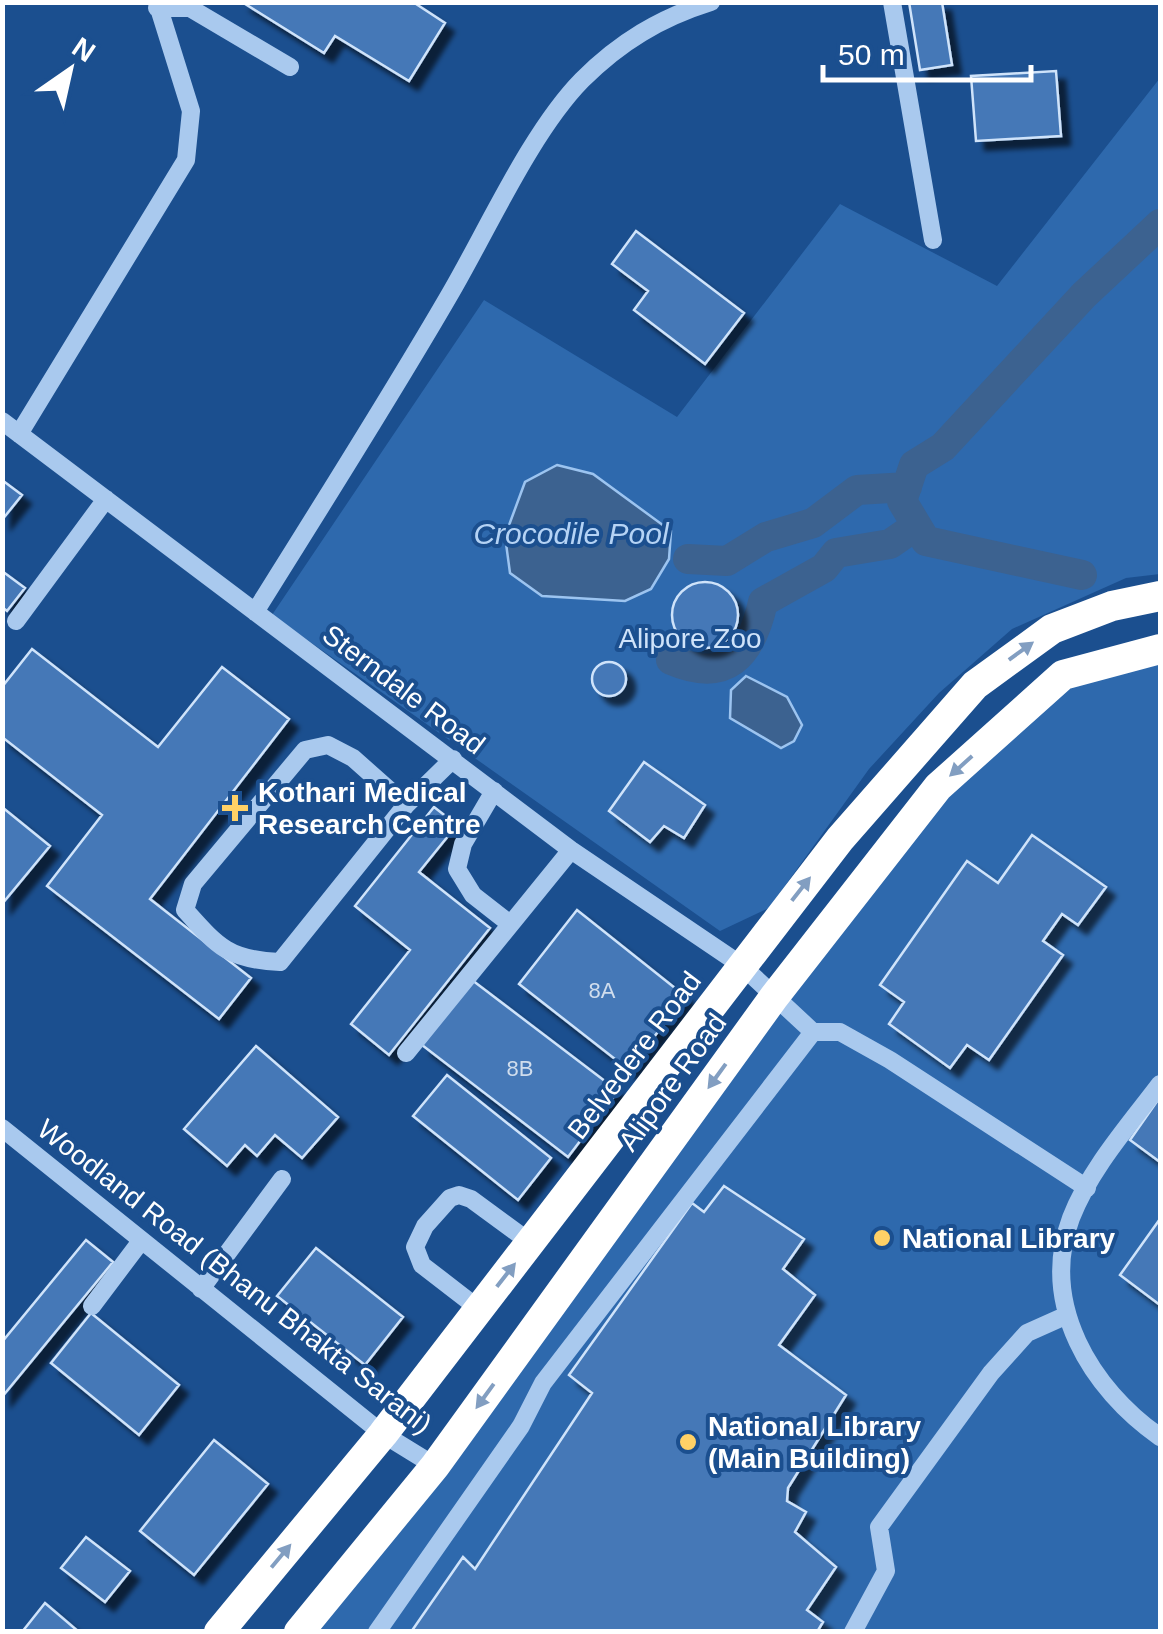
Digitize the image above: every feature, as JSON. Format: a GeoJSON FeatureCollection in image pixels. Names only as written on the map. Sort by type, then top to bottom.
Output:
{"type":"FeatureCollection","features":[{"type":"Feature","properties":{"kind":"highway","name":"Belvedere Road"},"geometry":{"type":"LineString","coordinates":[[220,1632],[532,1243],[840,839],[975,685],[1052,628],[1112,606],[1160,596]]}},
{"type":"Feature","properties":{"kind":"highway","name":"Alipore Road"},"geometry":{"type":"LineString","coordinates":[[298,1632],[435,1466],[774,998],[938,786],[1063,675],[1160,649]]}},
{"type":"Feature","properties":{"kind":"street"},"geometry":{"type":"LineString","coordinates":[[255,612],[430,330],[552,118],[580,82],[620,45],[666,16],[710,2]]}},
{"type":"Feature","properties":{"kind":"street"},"geometry":{"type":"LineString","coordinates":[[892,2],[933,240]]}},
{"type":"Feature","properties":{"kind":"street"},"geometry":{"type":"LineString","coordinates":[[18,434],[186,160],[191,111],[157,5],[190,8],[290,67]]}},
{"type":"Feature","properties":{"kind":"street","name":"Sterndale Road"},"geometry":{"type":"LineString","coordinates":[[2,421],[570,850],[741,966],[813,1032]]}},
{"type":"Feature","properties":{"kind":"street"},"geometry":{"type":"LineString","coordinates":[[16,620],[106,500]]}},
{"type":"Feature","properties":{"kind":"street"},"geometry":{"type":"LineString","coordinates":[[406,805],[354,758],[328,744],[306,750],[193,884],[185,910],[216,944],[242,960],[280,962],[406,805],[453,759]]}},
{"type":"Feature","properties":{"kind":"street"},"geometry":{"type":"LineString","coordinates":[[494,791],[462,844],[457,869],[472,895],[510,924]]}},
{"type":"Feature","properties":{"kind":"street"},"geometry":{"type":"LineString","coordinates":[[406,1053],[570,850]]}},
{"type":"Feature","properties":{"kind":"street"},"geometry":{"type":"LineString","coordinates":[[377,1632],[521,1426],[542,1383],[813,1032],[840,1032],[890,1060],[1087,1188]]}},
{"type":"Feature","properties":{"kind":"street"},"geometry":{"type":"LineString","coordinates":[[1160,1084],[1087,1188],[1071,1218],[1062,1254],[1065,1316],[1080,1350],[1112,1395],[1160,1437]]}},
{"type":"Feature","properties":{"kind":"street","name":"Woodland Road (Bhanu Bhakta Sarani)"},"geometry":{"type":"LineString","coordinates":[[2,1128],[382,1434],[435,1466]]}},
{"type":"Feature","properties":{"kind":"street"},"geometry":{"type":"LineString","coordinates":[[201,1289],[282,1179]]}},
{"type":"Feature","properties":{"kind":"street"},"geometry":{"type":"LineString","coordinates":[[479,1310],[422,1265],[415,1248],[425,1226],[450,1198],[466,1196],[532,1243]]}},
{"type":"Feature","properties":{"kind":"street"},"geometry":{"type":"LineString","coordinates":[[92,1306],[141,1241]]}},
{"type":"Feature","properties":{"kind":"street"},"geometry":{"type":"LineString","coordinates":[[853,1632],[886,1571],[879,1527],[991,1374],[1027,1332],[1065,1316]]}},
{"type":"Feature","properties":{"kind":"green space","name":"Alipore Zoo"},"geometry":{"type":"Polygon","coordinates":[[[1160,78],[1160,574],[1126,578],[1012,629],[939,693],[869,769],[769,908],[720,931],[272,615],[484,300],[677,417],[840,204],[997,286],[1160,78]]]}},
{"type":"Feature","properties":{"kind":"green space","name":"National Library"},"geometry":{"type":"Polygon","coordinates":[[[1160,651],[1160,1631],[302,1632],[937,795],[1040,699],[1160,651]]]}},
{"type":"Feature","properties":{"kind":"water","name":"Crocodile Pool"},"geometry":{"type":"Polygon","coordinates":[[[557,465],[593,474],[671,531],[669,559],[651,589],[625,601],[542,596],[510,573],[505,536],[525,482],[557,465]]]}},
{"type":"Feature","properties":{"kind":"water"},"geometry":{"type":"Polygon","coordinates":[[[746,676],[787,697],[802,725],[794,741],[781,748],[730,718],[731,690],[746,676]]]}},
{"type":"Feature","properties":{"kind":"building"},"geometry":{"type":"Polygon","coordinates":[[[242,2],[413,2],[445,23],[409,81],[335,36],[324,53],[242,2]]]}},
{"type":"Feature","properties":{"kind":"building"},"geometry":{"type":"Polygon","coordinates":[[[909,2],[942,2],[952,65],[920,70],[909,2]]]}},
{"type":"Feature","properties":{"kind":"building"},"geometry":{"type":"Polygon","coordinates":[[[1056,71],[1061,136],[976,141],[971,76],[1056,71]]]}},
{"type":"Feature","properties":{"kind":"building"},"geometry":{"type":"Polygon","coordinates":[[[636,231],[744,313],[705,364],[634,310],[648,291],[612,264],[636,231]]]}},
{"type":"Feature","properties":{"kind":"building"},"geometry":{"type":"Polygon","coordinates":[[[2,480],[22,495],[2,520],[2,480]]]}},
{"type":"Feature","properties":{"kind":"building"},"geometry":{"type":"Polygon","coordinates":[[[2,571],[25,588],[7,611],[2,607],[2,571]]]}},
{"type":"Feature","properties":{"kind":"building"},"geometry":{"type":"Polygon","coordinates":[[[705,582],[728,592],[738,615],[728,638],[705,648],[682,638],[672,615],[682,592],[705,582]]]}},
{"type":"Feature","properties":{"kind":"building"},"geometry":{"type":"Polygon","coordinates":[[[32,649],[158,747],[222,667],[289,719],[150,899],[251,978],[219,1019],[47,886],[102,815],[2,737],[2,687],[32,649]]]}},
{"type":"Feature","properties":{"kind":"building"},"geometry":{"type":"Polygon","coordinates":[[[609,662],[621,667],[626,679],[621,691],[609,696],[597,691],[592,679],[597,667],[609,662]]]}},
{"type":"Feature","properties":{"kind":"building"},"geometry":{"type":"Polygon","coordinates":[[[644,762],[705,805],[684,838],[664,826],[650,842],[609,811],[644,762]]]}},
{"type":"Feature","properties":{"kind":"building"},"geometry":{"type":"Polygon","coordinates":[[[2,807],[50,846],[2,904],[2,807]]]}},
{"type":"Feature","properties":{"kind":"building"},"geometry":{"type":"Polygon","coordinates":[[[434,807],[457,825],[419,872],[490,928],[389,1055],[351,1024],[410,950],[355,906],[434,807]]]}},
{"type":"Feature","properties":{"kind":"building"},"geometry":{"type":"Polygon","coordinates":[[[1032,835],[1106,887],[1078,925],[1062,914],[1043,941],[1063,955],[989,1060],[967,1045],[950,1068],[889,1024],[904,1002],[880,985],[967,861],[998,883],[1032,835]]]}},
{"type":"Feature","properties":{"kind":"building"},"geometry":{"type":"Polygon","coordinates":[[[577,910],[685,996],[629,1070],[519,984],[577,910]]]}},
{"type":"Feature","properties":{"kind":"building"},"geometry":{"type":"Polygon","coordinates":[[[472,980],[618,1091],[568,1157],[422,1045],[472,980]]]}},
{"type":"Feature","properties":{"kind":"building"},"geometry":{"type":"Polygon","coordinates":[[[256,1046],[338,1117],[302,1158],[275,1135],[257,1156],[245,1145],[227,1166],[184,1129],[256,1046]]]}},
{"type":"Feature","properties":{"kind":"building"},"geometry":{"type":"Polygon","coordinates":[[[447,1075],[551,1158],[518,1200],[413,1116],[447,1075]]]}},
{"type":"Feature","properties":{"kind":"building"},"geometry":{"type":"Polygon","coordinates":[[[1160,1097],[1160,1162],[1130,1140],[1160,1097]]]}},
{"type":"Feature","properties":{"kind":"building","name":"National Library (Main Building)"},"geometry":{"type":"Polygon","coordinates":[[[724,1186],[804,1239],[783,1269],[815,1295],[779,1345],[846,1395],[788,1488],[787,1501],[806,1512],[795,1532],[836,1567],[807,1610],[823,1622],[817,1632],[411,1632],[463,1557],[475,1569],[592,1393],[569,1375],[692,1203],[704,1212],[724,1186]]]}},
{"type":"Feature","properties":{"kind":"building"},"geometry":{"type":"Polygon","coordinates":[[[1160,1219],[1160,1305],[1120,1275],[1160,1219]]]}},
{"type":"Feature","properties":{"kind":"building"},"geometry":{"type":"Polygon","coordinates":[[[86,1240],[113,1262],[2,1397],[2,1342],[86,1240]]]}},
{"type":"Feature","properties":{"kind":"building"},"geometry":{"type":"Polygon","coordinates":[[[316,1248],[403,1317],[365,1365],[277,1296],[316,1248]]]}},
{"type":"Feature","properties":{"kind":"building"},"geometry":{"type":"Polygon","coordinates":[[[91,1313],[179,1385],[139,1435],[51,1363],[91,1313]]]}},
{"type":"Feature","properties":{"kind":"building"},"geometry":{"type":"Polygon","coordinates":[[[214,1440],[268,1484],[194,1575],[140,1531],[214,1440]]]}},
{"type":"Feature","properties":{"kind":"building"},"geometry":{"type":"Polygon","coordinates":[[[86,1537],[130,1571],[105,1602],[61,1568],[86,1537]]]}},
{"type":"Feature","properties":{"kind":"building"},"geometry":{"type":"Polygon","coordinates":[[[45,1603],[79,1632],[22,1632],[45,1603]]]}},
{"type":"Feature","properties":{"kind":"waterway"},"geometry":{"type":"LineString","coordinates":[[1082,575],[926,541],[902,501],[914,465],[943,447],[1084,295],[1160,224]]}},
{"type":"Feature","properties":{"kind":"waterway"},"geometry":{"type":"LineString","coordinates":[[688,559],[727,561],[766,537],[813,523],[857,490],[907,487]]}},
{"type":"Feature","properties":{"kind":"waterway"},"geometry":{"type":"LineString","coordinates":[[671,660],[707,669],[734,660],[751,637],[763,602],[824,568],[836,553],[890,544],[916,526]]}},
{"type":"Feature","properties":{"kind":"place","name":"Kothari Medical Research Centre"},"geometry":{"type":"Point","coordinates":[235,808]}},
{"type":"Feature","properties":{"kind":"place","name":"National Library"},"geometry":{"type":"Point","coordinates":[882,1238]}},
{"type":"Feature","properties":{"kind":"place","name":"National Library (Main Building)"},"geometry":{"type":"Point","coordinates":[688,1442]}}]}
